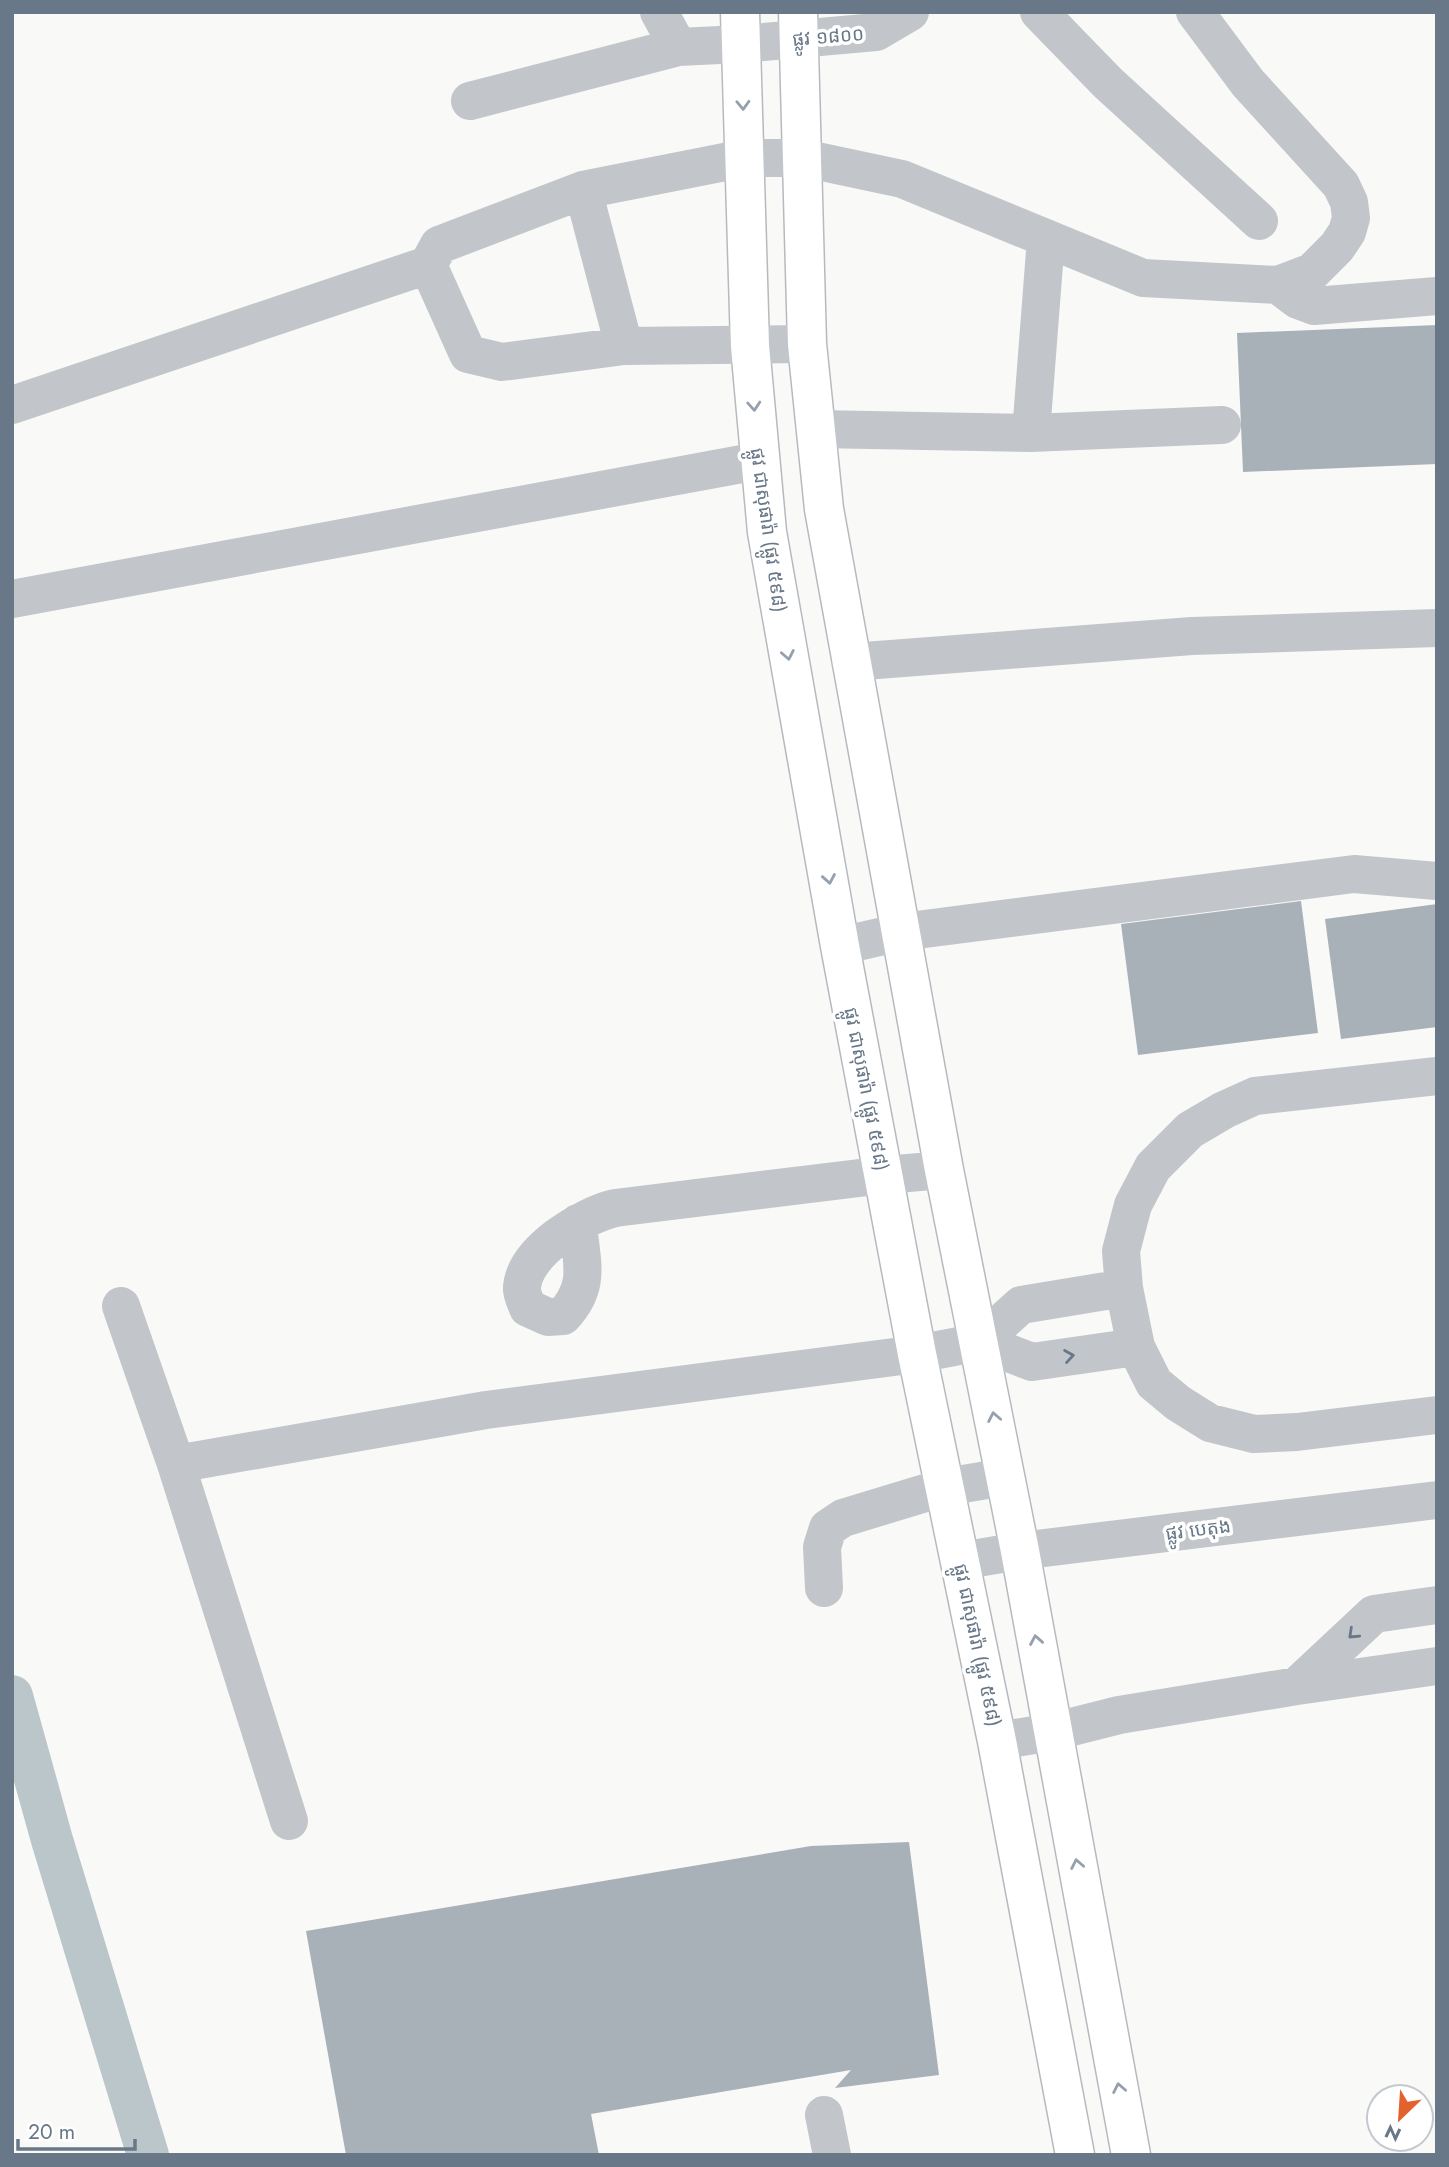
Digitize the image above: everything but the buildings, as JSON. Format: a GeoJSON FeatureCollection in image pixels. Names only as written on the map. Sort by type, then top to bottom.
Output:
{"type":"FeatureCollection","features":[{"type":"Feature","properties":{"kind":"main road"},"geometry":{"type":"LineString","coordinates":[[798,26],[807,344],[824,509],[944,1170],[1020,1551],[1132,2155]]}},
{"type":"Feature","properties":{"kind":"main road","name":"ផ្លូវ ជាសុផារ៉ា (ផ្លូវ ៥៩៨)"},"geometry":{"type":"LineString","coordinates":[[741,28],[750,346],[766,532],[884,1175],[998,1741],[1075,2155]]}},
{"type":"Feature","properties":{"kind":"street"},"geometry":{"type":"LineString","coordinates":[[659,12],[678,47]]}},
{"type":"Feature","properties":{"kind":"street","name":"ផ្លូវ ១៨០០"},"geometry":{"type":"LineString","coordinates":[[470,101],[741,28],[798,26],[876,32],[910,12]]}},
{"type":"Feature","properties":{"kind":"street"},"geometry":{"type":"LineString","coordinates":[[1039,12],[1108,83],[1259,221]]}},
{"type":"Feature","properties":{"kind":"street"},"geometry":{"type":"LineString","coordinates":[[12,405],[428,265],[439,245],[583,190],[745,158],[803,158],[902,179],[1143,278],[1278,285],[1312,272],[1337,247],[1347,232],[1351,218],[1349,202],[1341,185],[1248,83],[1195,12]]}},
{"type":"Feature","properties":{"kind":"street"},"geometry":{"type":"LineString","coordinates":[[583,190],[624,346]]}},
{"type":"Feature","properties":{"kind":"street"},"geometry":{"type":"LineString","coordinates":[[1031,433],[1045,238]]}},
{"type":"Feature","properties":{"kind":"street"},"geometry":{"type":"LineString","coordinates":[[428,265],[468,354],[502,362],[624,346],[807,344]]}},
{"type":"Feature","properties":{"kind":"street"},"geometry":{"type":"LineString","coordinates":[[1278,285],[1298,300],[1314,306],[1437,296]]}},
{"type":"Feature","properties":{"kind":"street"},"geometry":{"type":"LineString","coordinates":[[816,429],[1031,433],[1222,425]]}},
{"type":"Feature","properties":{"kind":"street"},"geometry":{"type":"LineString","coordinates":[[12,599],[758,461]]}},
{"type":"Feature","properties":{"kind":"street"},"geometry":{"type":"LineString","coordinates":[[850,662],[1192,636],[1437,628]]}},
{"type":"Feature","properties":{"kind":"street"},"geometry":{"type":"LineString","coordinates":[[841,946],[901,932],[1354,874],[1437,881]]}},
{"type":"Feature","properties":{"kind":"street"},"geometry":{"type":"LineString","coordinates":[[1437,1076],[1255,1096],[1190,1130],[1153,1167],[1133,1205],[1121,1251],[1124,1288],[1136,1348],[1154,1383],[1178,1403],[1210,1423],[1254,1434],[1297,1432],[1437,1415]]}},
{"type":"Feature","properties":{"kind":"street"},"geometry":{"type":"LineString","coordinates":[[578,1223],[596,1212],[615,1208],[944,1170]]}},
{"type":"Feature","properties":{"kind":"street"},"geometry":{"type":"LineString","coordinates":[[980,1342],[1021,1305],[1124,1288]]}},
{"type":"Feature","properties":{"kind":"street"},"geometry":{"type":"LineString","coordinates":[[121,1306],[176,1464],[289,1821]]}},
{"type":"Feature","properties":{"kind":"street"},"geometry":{"type":"LineString","coordinates":[[176,1464],[486,1410],[918,1353],[980,1342],[1032,1362],[1136,1348]]}},
{"type":"Feature","properties":{"kind":"street"},"geometry":{"type":"LineString","coordinates":[[824,1588],[822,1547],[828,1528],[843,1518],[945,1488],[1005,1477]]}},
{"type":"Feature","properties":{"kind":"street","name":"ផ្លូវ បេតុង"},"geometry":{"type":"LineString","coordinates":[[960,1561],[1020,1551],[1437,1500]]}},
{"type":"Feature","properties":{"kind":"street"},"geometry":{"type":"LineString","coordinates":[[1297,1686],[1374,1614],[1437,1605]]}},
{"type":"Feature","properties":{"kind":"street"},"geometry":{"type":"LineString","coordinates":[[998,1741],[1052,1732],[1119,1715],[1437,1666]]}},
{"type":"Feature","properties":{"kind":"street"},"geometry":{"type":"LineString","coordinates":[[824,2115],[832,2155]]}},
{"type":"Feature","properties":{"kind":"waterway"},"geometry":{"type":"LineString","coordinates":[[12,1696],[52,1840],[148,2155]]}}]}
